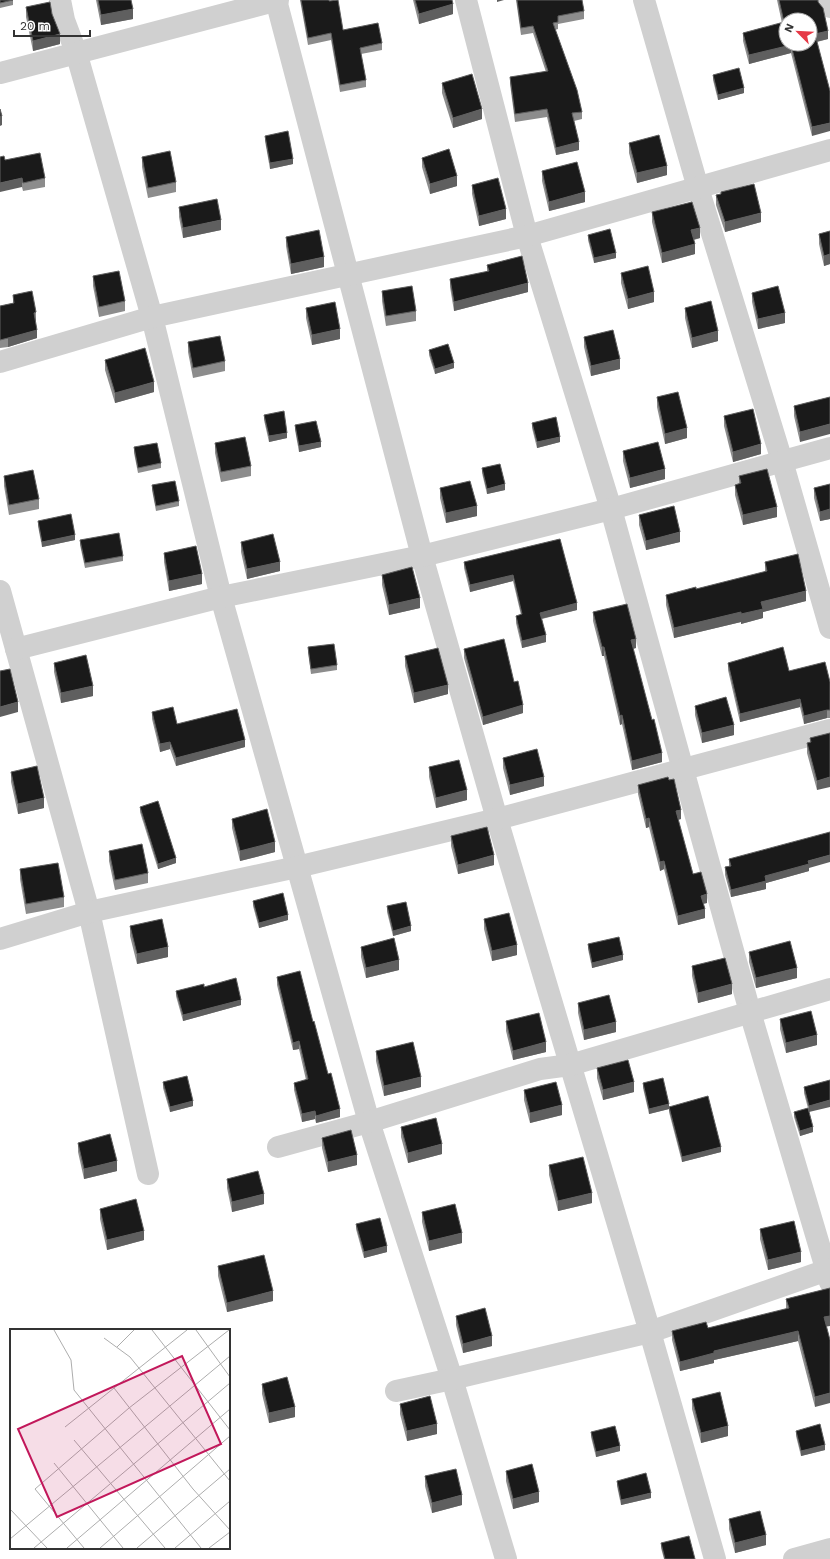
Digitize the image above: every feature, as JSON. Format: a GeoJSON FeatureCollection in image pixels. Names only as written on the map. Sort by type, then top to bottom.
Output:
{"type":"FeatureCollection","features":[{"type":"Feature","properties":{"kind":"street"},"geometry":{"type":"LineString","coordinates":[[60,0],[64,20],[76,52],[152,317],[222,597],[369,1122],[452,1379],[506,1559]]}},
{"type":"Feature","properties":{"kind":"street"},"geometry":{"type":"LineString","coordinates":[[0,73],[276,0],[422,556],[497,819],[650,1332],[715,1559]]}},
{"type":"Feature","properties":{"kind":"street"},"geometry":{"type":"LineString","coordinates":[[396,1391],[650,1332],[829,1273],[750,1012],[610,509],[527,236],[466,0]]}},
{"type":"Feature","properties":{"kind":"street"},"geometry":{"type":"LineString","coordinates":[[644,0],[698,188],[782,461],[830,628]]}},
{"type":"Feature","properties":{"kind":"street"},"geometry":{"type":"LineString","coordinates":[[828,0],[830,7]]}},
{"type":"Feature","properties":{"kind":"street"},"geometry":{"type":"LineString","coordinates":[[0,362],[152,317],[348,276],[527,236],[830,150]]}},
{"type":"Feature","properties":{"kind":"street"},"geometry":{"type":"LineString","coordinates":[[16,649],[222,597],[422,556],[610,509],[830,448]]}},
{"type":"Feature","properties":{"kind":"street"},"geometry":{"type":"LineString","coordinates":[[0,591],[89,912],[148,1174]]}},
{"type":"Feature","properties":{"kind":"street"},"geometry":{"type":"LineString","coordinates":[[0,939],[89,912],[297,867],[497,819],[830,730]]}},
{"type":"Feature","properties":{"kind":"street"},"geometry":{"type":"LineString","coordinates":[[278,1147],[369,1122],[540,1069],[570,1066],[830,989]]}},
{"type":"Feature","properties":{"kind":"street"},"geometry":{"type":"LineString","coordinates":[[794,1559],[830,1549]]}},
{"type":"Feature","properties":{"kind":"building"},"geometry":{"type":"Polygon","coordinates":[[[0,0],[13,0],[0,3],[0,0]]]}},
{"type":"Feature","properties":{"kind":"building"},"geometry":{"type":"Polygon","coordinates":[[[98,0],[131,0],[133,9],[101,15],[98,0]]]}},
{"type":"Feature","properties":{"kind":"building"},"geometry":{"type":"Polygon","coordinates":[[[301,0],[338,0],[343,30],[378,23],[382,43],[360,48],[366,80],[340,85],[331,33],[308,38],[301,0]]]}},
{"type":"Feature","properties":{"kind":"building"},"geometry":{"type":"Polygon","coordinates":[[[415,0],[452,0],[453,4],[419,14],[415,0]]]}},
{"type":"Feature","properties":{"kind":"building"},"geometry":{"type":"Polygon","coordinates":[[[517,0],[582,0],[584,11],[558,16],[558,22],[553,23],[577,90],[582,112],[572,113],[579,142],[556,148],[547,109],[515,114],[510,77],[548,71],[533,26],[521,28],[517,0]]]}},
{"type":"Feature","properties":{"kind":"building"},"geometry":{"type":"Polygon","coordinates":[[[779,0],[818,0],[823,8],[828,31],[818,33],[818,12],[782,12],[779,0]]]}},
{"type":"Feature","properties":{"kind":"building"},"geometry":{"type":"Polygon","coordinates":[[[50,2],[52,14],[60,34],[33,41],[26,7],[50,2]]]}},
{"type":"Feature","properties":{"kind":"building"},"geometry":{"type":"Polygon","coordinates":[[[778,24],[778,48],[749,55],[743,33],[778,24]]]}},
{"type":"Feature","properties":{"kind":"building"},"geometry":{"type":"Polygon","coordinates":[[[818,45],[830,91],[830,123],[812,127],[793,52],[818,52],[818,45]]]}},
{"type":"Feature","properties":{"kind":"building"},"geometry":{"type":"Polygon","coordinates":[[[739,68],[744,88],[718,95],[713,75],[739,68]]]}},
{"type":"Feature","properties":{"kind":"building"},"geometry":{"type":"Polygon","coordinates":[[[472,74],[482,109],[453,118],[442,83],[472,74]]]}},
{"type":"Feature","properties":{"kind":"building"},"geometry":{"type":"Polygon","coordinates":[[[288,131],[293,159],[270,163],[265,136],[288,131]]]}},
{"type":"Feature","properties":{"kind":"building"},"geometry":{"type":"Polygon","coordinates":[[[659,135],[667,166],[637,173],[629,143],[659,135]]]}},
{"type":"Feature","properties":{"kind":"building"},"geometry":{"type":"Polygon","coordinates":[[[449,149],[457,176],[430,184],[422,158],[449,149]]]}},
{"type":"Feature","properties":{"kind":"building"},"geometry":{"type":"Polygon","coordinates":[[[170,151],[176,182],[148,188],[142,157],[170,151]]]}},
{"type":"Feature","properties":{"kind":"building"},"geometry":{"type":"Polygon","coordinates":[[[40,153],[45,178],[23,183],[22,178],[0,183],[0,157],[4,156],[5,160],[40,153]]]}},
{"type":"Feature","properties":{"kind":"building"},"geometry":{"type":"Polygon","coordinates":[[[577,162],[585,192],[549,202],[542,171],[577,162]]]}},
{"type":"Feature","properties":{"kind":"building"},"geometry":{"type":"Polygon","coordinates":[[[498,178],[506,209],[479,216],[472,185],[498,178]]]}},
{"type":"Feature","properties":{"kind":"building"},"geometry":{"type":"Polygon","coordinates":[[[754,184],[761,213],[725,222],[716,195],[721,194],[721,192],[754,184]]]}},
{"type":"Feature","properties":{"kind":"building"},"geometry":{"type":"Polygon","coordinates":[[[217,199],[221,220],[183,228],[179,207],[217,199]]]}},
{"type":"Feature","properties":{"kind":"building"},"geometry":{"type":"Polygon","coordinates":[[[692,202],[700,228],[691,230],[695,244],[662,253],[652,212],[692,202]]]}},
{"type":"Feature","properties":{"kind":"building"},"geometry":{"type":"Polygon","coordinates":[[[610,229],[616,253],[594,258],[588,235],[610,229]]]}},
{"type":"Feature","properties":{"kind":"building"},"geometry":{"type":"Polygon","coordinates":[[[319,230],[324,257],[291,264],[286,237],[319,230]]]}},
{"type":"Feature","properties":{"kind":"building"},"geometry":{"type":"Polygon","coordinates":[[[830,231],[830,254],[824,256],[819,234],[830,231]]]}},
{"type":"Feature","properties":{"kind":"building"},"geometry":{"type":"Polygon","coordinates":[[[522,256],[528,283],[454,302],[450,279],[489,271],[487,265],[522,256]]]}},
{"type":"Feature","properties":{"kind":"building"},"geometry":{"type":"Polygon","coordinates":[[[648,266],[654,292],[628,299],[621,273],[648,266]]]}},
{"type":"Feature","properties":{"kind":"building"},"geometry":{"type":"Polygon","coordinates":[[[119,271],[125,301],[99,307],[93,276],[119,271]]]}},
{"type":"Feature","properties":{"kind":"building"},"geometry":{"type":"Polygon","coordinates":[[[412,286],[416,311],[386,316],[382,291],[412,286]]]}},
{"type":"Feature","properties":{"kind":"building"},"geometry":{"type":"Polygon","coordinates":[[[778,286],[785,313],[758,319],[752,293],[778,286]]]}},
{"type":"Feature","properties":{"kind":"building"},"geometry":{"type":"Polygon","coordinates":[[[32,291],[36,312],[34,313],[37,330],[0,340],[0,306],[14,303],[13,295],[32,291]]]}},
{"type":"Feature","properties":{"kind":"building"},"geometry":{"type":"Polygon","coordinates":[[[711,301],[718,331],[692,338],[685,308],[711,301]]]}},
{"type":"Feature","properties":{"kind":"building"},"geometry":{"type":"Polygon","coordinates":[[[335,302],[340,329],[312,335],[306,308],[335,302]]]}},
{"type":"Feature","properties":{"kind":"building"},"geometry":{"type":"Polygon","coordinates":[[[613,330],[620,359],[591,366],[584,337],[613,330]]]}},
{"type":"Feature","properties":{"kind":"building"},"geometry":{"type":"Polygon","coordinates":[[[220,336],[225,361],[193,368],[188,342],[220,336]]]}},
{"type":"Feature","properties":{"kind":"building"},"geometry":{"type":"Polygon","coordinates":[[[448,344],[454,363],[435,369],[429,350],[448,344]]]}},
{"type":"Feature","properties":{"kind":"building"},"geometry":{"type":"Polygon","coordinates":[[[145,348],[154,382],[115,393],[105,360],[145,348]]]}},
{"type":"Feature","properties":{"kind":"building"},"geometry":{"type":"Polygon","coordinates":[[[678,392],[687,428],[665,434],[657,397],[678,392]]]}},
{"type":"Feature","properties":{"kind":"building"},"geometry":{"type":"Polygon","coordinates":[[[830,397],[830,424],[800,432],[794,406],[830,397]]]}},
{"type":"Feature","properties":{"kind":"building"},"geometry":{"type":"Polygon","coordinates":[[[753,409],[761,444],[733,452],[724,416],[753,409]]]}},
{"type":"Feature","properties":{"kind":"building"},"geometry":{"type":"Polygon","coordinates":[[[284,411],[287,433],[269,436],[264,415],[284,411]]]}},
{"type":"Feature","properties":{"kind":"building"},"geometry":{"type":"Polygon","coordinates":[[[556,417],[560,437],[537,442],[532,423],[556,417]]]}},
{"type":"Feature","properties":{"kind":"building"},"geometry":{"type":"Polygon","coordinates":[[[316,421],[321,442],[299,446],[295,425],[316,421]]]}},
{"type":"Feature","properties":{"kind":"building"},"geometry":{"type":"Polygon","coordinates":[[[245,437],[251,466],[221,472],[215,443],[245,437]]]}},
{"type":"Feature","properties":{"kind":"building"},"geometry":{"type":"Polygon","coordinates":[[[658,442],[665,469],[630,478],[623,451],[658,442]]]}},
{"type":"Feature","properties":{"kind":"building"},"geometry":{"type":"Polygon","coordinates":[[[157,443],[161,463],[138,468],[134,447],[157,443]]]}},
{"type":"Feature","properties":{"kind":"building"},"geometry":{"type":"Polygon","coordinates":[[[500,464],[505,484],[487,489],[482,468],[500,464]]]}},
{"type":"Feature","properties":{"kind":"building"},"geometry":{"type":"Polygon","coordinates":[[[767,469],[777,507],[743,515],[735,485],[741,483],[739,476],[767,469]]]}},
{"type":"Feature","properties":{"kind":"building"},"geometry":{"type":"Polygon","coordinates":[[[33,470],[39,499],[9,505],[4,476],[33,470]]]}},
{"type":"Feature","properties":{"kind":"building"},"geometry":{"type":"Polygon","coordinates":[[[175,481],[179,501],[156,506],[152,485],[175,481]]]}},
{"type":"Feature","properties":{"kind":"building"},"geometry":{"type":"Polygon","coordinates":[[[470,481],[477,506],[446,513],[440,488],[470,481]]]}},
{"type":"Feature","properties":{"kind":"building"},"geometry":{"type":"Polygon","coordinates":[[[830,484],[830,509],[820,512],[814,488],[830,484]]]}},
{"type":"Feature","properties":{"kind":"building"},"geometry":{"type":"Polygon","coordinates":[[[674,506],[680,532],[646,541],[639,515],[674,506]]]}},
{"type":"Feature","properties":{"kind":"building"},"geometry":{"type":"Polygon","coordinates":[[[71,514],[75,535],[42,542],[38,521],[71,514]]]}},
{"type":"Feature","properties":{"kind":"building"},"geometry":{"type":"Polygon","coordinates":[[[119,533],[123,556],[85,563],[80,540],[119,533]]]}},
{"type":"Feature","properties":{"kind":"building"},"geometry":{"type":"Polygon","coordinates":[[[273,534],[280,562],[247,569],[241,542],[273,534]]]}},
{"type":"Feature","properties":{"kind":"building"},"geometry":{"type":"Polygon","coordinates":[[[560,539],[577,603],[540,613],[546,635],[522,641],[516,616],[522,614],[513,575],[470,585],[464,562],[560,539]]]}},
{"type":"Feature","properties":{"kind":"building"},"geometry":{"type":"Polygon","coordinates":[[[196,546],[202,574],[169,581],[164,553],[196,546]]]}},
{"type":"Feature","properties":{"kind":"building"},"geometry":{"type":"Polygon","coordinates":[[[798,554],[806,591],[761,602],[763,609],[741,614],[741,612],[674,628],[666,595],[767,571],[765,562],[798,554]]]}},
{"type":"Feature","properties":{"kind":"building"},"geometry":{"type":"Polygon","coordinates":[[[412,567],[420,598],[389,605],[382,575],[412,567]]]}},
{"type":"Feature","properties":{"kind":"building"},"geometry":{"type":"Polygon","coordinates":[[[627,604],[636,639],[631,640],[652,720],[654,719],[662,753],[632,761],[622,715],[620,716],[604,647],[602,647],[593,612],[627,604]]]}},
{"type":"Feature","properties":{"kind":"building"},"geometry":{"type":"Polygon","coordinates":[[[504,639],[514,682],[518,681],[523,705],[483,717],[464,649],[504,639]]]}},
{"type":"Feature","properties":{"kind":"building"},"geometry":{"type":"Polygon","coordinates":[[[334,644],[337,665],[311,669],[308,647],[334,644]]]}},
{"type":"Feature","properties":{"kind":"building"},"geometry":{"type":"Polygon","coordinates":[[[783,647],[789,671],[825,662],[830,682],[830,710],[804,716],[800,699],[740,714],[728,663],[783,647]]]}},
{"type":"Feature","properties":{"kind":"building"},"geometry":{"type":"Polygon","coordinates":[[[438,648],[448,685],[414,693],[405,656],[438,648]]]}},
{"type":"Feature","properties":{"kind":"building"},"geometry":{"type":"Polygon","coordinates":[[[86,655],[93,686],[61,693],[54,663],[86,655]]]}},
{"type":"Feature","properties":{"kind":"building"},"geometry":{"type":"Polygon","coordinates":[[[10,669],[18,702],[0,707],[0,671],[10,669]]]}},
{"type":"Feature","properties":{"kind":"building"},"geometry":{"type":"Polygon","coordinates":[[[726,697],[734,725],[702,733],[695,706],[726,697]]]}},
{"type":"Feature","properties":{"kind":"building"},"geometry":{"type":"Polygon","coordinates":[[[173,707],[177,724],[237,709],[245,740],[176,758],[170,742],[160,744],[152,712],[173,707]]]}},
{"type":"Feature","properties":{"kind":"building"},"geometry":{"type":"Polygon","coordinates":[[[830,733],[830,777],[817,781],[807,743],[811,742],[810,738],[830,733]]]}},
{"type":"Feature","properties":{"kind":"building"},"geometry":{"type":"Polygon","coordinates":[[[537,749],[544,777],[510,785],[503,758],[537,749]]]}},
{"type":"Feature","properties":{"kind":"building"},"geometry":{"type":"Polygon","coordinates":[[[459,760],[467,790],[436,798],[429,767],[459,760]]]}},
{"type":"Feature","properties":{"kind":"building"},"geometry":{"type":"Polygon","coordinates":[[[37,766],[44,798],[18,804],[11,772],[37,766]]]}},
{"type":"Feature","properties":{"kind":"building"},"geometry":{"type":"Polygon","coordinates":[[[668,777],[669,780],[674,779],[681,810],[676,811],[693,874],[701,872],[707,894],[701,896],[705,909],[678,916],[664,861],[660,862],[649,818],[646,819],[638,785],[668,777]]]}},
{"type":"Feature","properties":{"kind":"building"},"geometry":{"type":"Polygon","coordinates":[[[158,801],[176,858],[158,864],[140,807],[158,801]]]}},
{"type":"Feature","properties":{"kind":"building"},"geometry":{"type":"Polygon","coordinates":[[[267,809],[275,842],[240,851],[232,819],[267,809]]]}},
{"type":"Feature","properties":{"kind":"building"},"geometry":{"type":"Polygon","coordinates":[[[487,827],[494,855],[458,865],[451,836],[487,827]]]}},
{"type":"Feature","properties":{"kind":"building"},"geometry":{"type":"Polygon","coordinates":[[[830,832],[830,855],[808,861],[809,864],[765,876],[766,881],[731,890],[725,867],[731,866],[729,859],[830,832]]]}},
{"type":"Feature","properties":{"kind":"building"},"geometry":{"type":"Polygon","coordinates":[[[142,844],[148,873],[115,880],[109,851],[142,844]]]}},
{"type":"Feature","properties":{"kind":"building"},"geometry":{"type":"Polygon","coordinates":[[[58,863],[64,897],[26,904],[20,869],[58,863]]]}},
{"type":"Feature","properties":{"kind":"building"},"geometry":{"type":"Polygon","coordinates":[[[283,893],[288,915],[259,923],[253,901],[283,893]]]}},
{"type":"Feature","properties":{"kind":"building"},"geometry":{"type":"Polygon","coordinates":[[[406,902],[411,926],[393,931],[387,906],[406,902]]]}},
{"type":"Feature","properties":{"kind":"building"},"geometry":{"type":"Polygon","coordinates":[[[509,913],[517,945],[492,951],[484,919],[509,913]]]}},
{"type":"Feature","properties":{"kind":"building"},"geometry":{"type":"Polygon","coordinates":[[[162,919],[168,947],[137,954],[130,926],[162,919]]]}},
{"type":"Feature","properties":{"kind":"building"},"geometry":{"type":"Polygon","coordinates":[[[619,937],[623,955],[592,963],[588,944],[619,937]]]}},
{"type":"Feature","properties":{"kind":"building"},"geometry":{"type":"Polygon","coordinates":[[[394,938],[399,960],[366,968],[361,947],[394,938]]]}},
{"type":"Feature","properties":{"kind":"building"},"geometry":{"type":"Polygon","coordinates":[[[790,941],[797,968],[756,978],[749,952],[790,941]]]}},
{"type":"Feature","properties":{"kind":"building"},"geometry":{"type":"Polygon","coordinates":[[[725,958],[732,984],[698,993],[692,966],[725,958]]]}},
{"type":"Feature","properties":{"kind":"building"},"geometry":{"type":"Polygon","coordinates":[[[300,971],[328,1074],[331,1073],[340,1109],[316,1116],[315,1111],[302,1114],[294,1083],[308,1079],[299,1041],[293,1043],[277,977],[300,971]]]}},
{"type":"Feature","properties":{"kind":"building"},"geometry":{"type":"Polygon","coordinates":[[[236,978],[241,1000],[183,1015],[176,991],[204,984],[204,987],[236,978]]]}},
{"type":"Feature","properties":{"kind":"building"},"geometry":{"type":"Polygon","coordinates":[[[609,995],[616,1022],[584,1030],[578,1003],[609,995]]]}},
{"type":"Feature","properties":{"kind":"building"},"geometry":{"type":"Polygon","coordinates":[[[811,1011],[817,1035],[786,1043],[780,1019],[811,1011]]]}},
{"type":"Feature","properties":{"kind":"building"},"geometry":{"type":"Polygon","coordinates":[[[539,1013],[546,1042],[513,1051],[506,1021],[539,1013]]]}},
{"type":"Feature","properties":{"kind":"building"},"geometry":{"type":"Polygon","coordinates":[[[413,1042],[421,1077],[384,1086],[376,1051],[413,1042]]]}},
{"type":"Feature","properties":{"kind":"building"},"geometry":{"type":"Polygon","coordinates":[[[628,1060],[634,1082],[603,1090],[597,1068],[628,1060]]]}},
{"type":"Feature","properties":{"kind":"building"},"geometry":{"type":"Polygon","coordinates":[[[187,1076],[193,1101],[170,1107],[163,1082],[187,1076]]]}},
{"type":"Feature","properties":{"kind":"building"},"geometry":{"type":"Polygon","coordinates":[[[663,1078],[669,1104],[649,1109],[643,1083],[663,1078]]]}},
{"type":"Feature","properties":{"kind":"building"},"geometry":{"type":"Polygon","coordinates":[[[830,1080],[830,1100],[809,1106],[804,1087],[830,1080]]]}},
{"type":"Feature","properties":{"kind":"building"},"geometry":{"type":"Polygon","coordinates":[[[556,1082],[562,1105],[530,1113],[524,1090],[556,1082]]]}},
{"type":"Feature","properties":{"kind":"building"},"geometry":{"type":"Polygon","coordinates":[[[708,1096],[721,1147],[682,1157],[669,1107],[708,1096]]]}},
{"type":"Feature","properties":{"kind":"building"},"geometry":{"type":"Polygon","coordinates":[[[808,1108],[813,1127],[800,1131],[794,1112],[808,1108]]]}},
{"type":"Feature","properties":{"kind":"building"},"geometry":{"type":"Polygon","coordinates":[[[436,1118],[442,1144],[408,1153],[401,1127],[436,1118]]]}},
{"type":"Feature","properties":{"kind":"building"},"geometry":{"type":"Polygon","coordinates":[[[351,1130],[357,1155],[328,1162],[322,1138],[351,1130]]]}},
{"type":"Feature","properties":{"kind":"building"},"geometry":{"type":"Polygon","coordinates":[[[110,1134],[117,1161],[84,1169],[78,1143],[110,1134]]]}},
{"type":"Feature","properties":{"kind":"building"},"geometry":{"type":"Polygon","coordinates":[[[583,1157],[592,1193],[558,1201],[549,1165],[583,1157]]]}},
{"type":"Feature","properties":{"kind":"building"},"geometry":{"type":"Polygon","coordinates":[[[258,1171],[264,1194],[232,1202],[227,1179],[258,1171]]]}},
{"type":"Feature","properties":{"kind":"building"},"geometry":{"type":"Polygon","coordinates":[[[136,1199],[144,1231],[107,1240],[100,1209],[136,1199]]]}},
{"type":"Feature","properties":{"kind":"building"},"geometry":{"type":"Polygon","coordinates":[[[455,1204],[462,1233],[429,1241],[422,1212],[455,1204]]]}},
{"type":"Feature","properties":{"kind":"building"},"geometry":{"type":"Polygon","coordinates":[[[380,1218],[387,1246],[364,1252],[356,1224],[380,1218]]]}},
{"type":"Feature","properties":{"kind":"building"},"geometry":{"type":"Polygon","coordinates":[[[794,1221],[801,1252],[768,1260],[760,1229],[794,1221]]]}},
{"type":"Feature","properties":{"kind":"building"},"geometry":{"type":"Polygon","coordinates":[[[264,1255],[273,1291],[227,1303],[218,1266],[264,1255]]]}},
{"type":"Feature","properties":{"kind":"building"},"geometry":{"type":"Polygon","coordinates":[[[830,1288],[830,1316],[824,1317],[830,1340],[830,1393],[815,1397],[798,1331],[714,1351],[714,1353],[680,1362],[672,1331],[706,1322],[708,1328],[789,1308],[786,1299],[830,1288]]]}},
{"type":"Feature","properties":{"kind":"building"},"geometry":{"type":"Polygon","coordinates":[[[485,1308],[492,1336],[463,1344],[456,1316],[485,1308]]]}},
{"type":"Feature","properties":{"kind":"building"},"geometry":{"type":"Polygon","coordinates":[[[287,1377],[295,1407],[269,1413],[262,1384],[287,1377]]]}},
{"type":"Feature","properties":{"kind":"building"},"geometry":{"type":"Polygon","coordinates":[[[720,1392],[728,1426],[701,1433],[692,1399],[720,1392]]]}},
{"type":"Feature","properties":{"kind":"building"},"geometry":{"type":"Polygon","coordinates":[[[430,1396],[437,1424],[407,1431],[400,1404],[430,1396]]]}},
{"type":"Feature","properties":{"kind":"building"},"geometry":{"type":"Polygon","coordinates":[[[820,1424],[825,1445],[801,1451],[796,1431],[820,1424]]]}},
{"type":"Feature","properties":{"kind":"building"},"geometry":{"type":"Polygon","coordinates":[[[615,1426],[620,1446],[596,1452],[591,1432],[615,1426]]]}},
{"type":"Feature","properties":{"kind":"building"},"geometry":{"type":"Polygon","coordinates":[[[532,1464],[539,1492],[513,1499],[506,1471],[532,1464]]]}},
{"type":"Feature","properties":{"kind":"building"},"geometry":{"type":"Polygon","coordinates":[[[456,1469],[462,1495],[432,1503],[425,1476],[456,1469]]]}},
{"type":"Feature","properties":{"kind":"building"},"geometry":{"type":"Polygon","coordinates":[[[646,1473],[651,1493],[621,1500],[617,1481],[646,1473]]]}},
{"type":"Feature","properties":{"kind":"building"},"geometry":{"type":"Polygon","coordinates":[[[760,1511],[766,1535],[735,1543],[729,1519],[760,1511]]]}},
{"type":"Feature","properties":{"kind":"building"},"geometry":{"type":"Polygon","coordinates":[[[689,1536],[695,1559],[665,1559],[661,1543],[689,1536]]]}}]}
